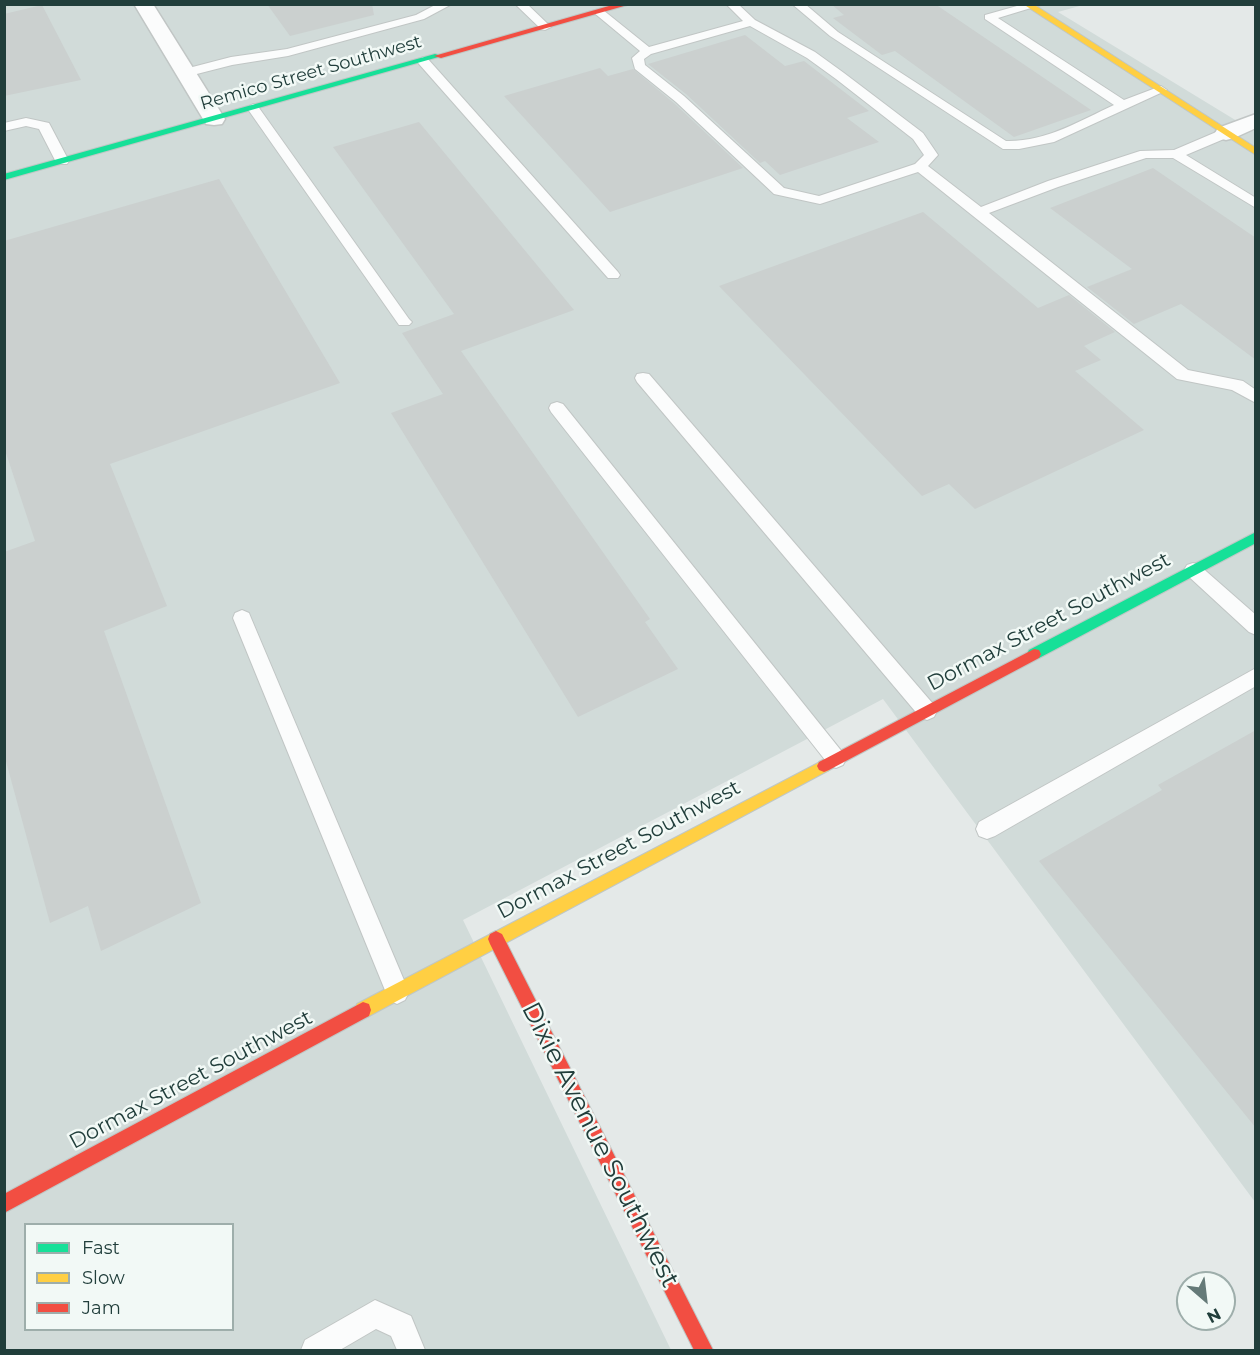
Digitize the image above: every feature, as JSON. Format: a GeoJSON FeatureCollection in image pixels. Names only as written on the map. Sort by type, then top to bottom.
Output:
{"type":"FeatureCollection","features":[{"type":"Feature","properties":{"kind":"street"},"geometry":{"type":"LineString","coordinates":[[142,4],[214,119]]}},
{"type":"Feature","properties":{"kind":"street","name":"Remico Street Southwest"},"geometry":{"type":"LineString","coordinates":[[4,177],[627,4]]}},
{"type":"Feature","properties":{"kind":"street"},"geometry":{"type":"LineString","coordinates":[[1032,5],[1256,152]]}},
{"type":"Feature","properties":{"kind":"street"},"geometry":{"type":"LineString","coordinates":[[1226,132],[1256,120]]}},
{"type":"Feature","properties":{"kind":"street","name":"Dormax Street Southwest"},"geometry":{"type":"LineString","coordinates":[[4,1204],[496,939],[1256,537]]}},
{"type":"Feature","properties":{"kind":"street","name":"Dixie Avenue Southwest"},"geometry":{"type":"LineString","coordinates":[[496,939],[704,1350]]}},
{"type":"Feature","properties":{"kind":"lane"},"geometry":{"type":"LineString","coordinates":[[185,73],[231,61],[288,52],[420,17],[447,4]]}},
{"type":"Feature","properties":{"kind":"lane"},"geometry":{"type":"LineString","coordinates":[[520,4],[545,27]]}},
{"type":"Feature","properties":{"kind":"lane"},"geometry":{"type":"LineString","coordinates":[[731,4],[751,22],[811,55],[918,136],[931,155],[920,167],[820,200],[779,191],[680,99],[639,66],[638,58],[647,51],[751,22]]}},
{"type":"Feature","properties":{"kind":"lane"},"geometry":{"type":"LineString","coordinates":[[797,4],[834,34],[1003,145],[1021,147],[1044,141],[1161,90]]}},
{"type":"Feature","properties":{"kind":"lane"},"geometry":{"type":"LineString","coordinates":[[1032,5],[989,17],[1123,105]]}},
{"type":"Feature","properties":{"kind":"lane"},"geometry":{"type":"LineString","coordinates":[[599,12],[647,51]]}},
{"type":"Feature","properties":{"kind":"lane"},"geometry":{"type":"LineString","coordinates":[[423,61],[613,275]]}},
{"type":"Feature","properties":{"kind":"lane"},"geometry":{"type":"LineString","coordinates":[[253,108],[404,322]]}},
{"type":"Feature","properties":{"kind":"lane"},"geometry":{"type":"LineString","coordinates":[[4,127],[26,122],[44,126],[62,161]]}},
{"type":"Feature","properties":{"kind":"lane"},"geometry":{"type":"LineString","coordinates":[[979,212],[1053,184],[1145,154],[1176,154],[1226,132]]}},
{"type":"Feature","properties":{"kind":"lane"},"geometry":{"type":"LineString","coordinates":[[1176,154],[1256,204]]}},
{"type":"Feature","properties":{"kind":"lane"},"geometry":{"type":"LineString","coordinates":[[920,167],[1183,375],[1237,385],[1256,398]]}},
{"type":"Feature","properties":{"kind":"lane"},"geometry":{"type":"LineString","coordinates":[[643,378],[927,711]]}},
{"type":"Feature","properties":{"kind":"lane"},"geometry":{"type":"LineString","coordinates":[[557,408],[836,759]]}},
{"type":"Feature","properties":{"kind":"lane"},"geometry":{"type":"LineString","coordinates":[[1193,570],[1256,627]]}},
{"type":"Feature","properties":{"kind":"lane"},"geometry":{"type":"LineString","coordinates":[[242,618],[397,992]]}},
{"type":"Feature","properties":{"kind":"lane"},"geometry":{"type":"LineString","coordinates":[[987,829],[1256,676]]}},
{"type":"Feature","properties":{"kind":"lane"},"geometry":{"type":"LineString","coordinates":[[315,1350],[375,1314],[401,1326],[411,1350]]}},
{"type":"Feature","properties":{"kind":"shaded area"},"geometry":{"type":"Polygon","coordinates":[[[5,5],[1083,5],[1058,12],[1255,132],[1255,1202],[883,699],[463,920],[671,1350],[5,1350],[5,5]]]}},
{"type":"Feature","properties":{"kind":"building"},"geometry":{"type":"Polygon","coordinates":[[[267,4],[372,4],[374,15],[290,36],[267,4]]]}},
{"type":"Feature","properties":{"kind":"building"},"geometry":{"type":"Polygon","coordinates":[[[831,4],[935,4],[1091,110],[1014,137],[895,51],[882,55],[833,18],[844,15],[831,4]]]}},
{"type":"Feature","properties":{"kind":"building"},"geometry":{"type":"Polygon","coordinates":[[[42,5],[81,80],[4,96],[4,14],[42,5]]]}},
{"type":"Feature","properties":{"kind":"building"},"geometry":{"type":"Polygon","coordinates":[[[745,35],[785,66],[804,61],[869,111],[847,118],[879,142],[780,175],[765,161],[760,163],[686,94],[648,64],[745,35]]]}},
{"type":"Feature","properties":{"kind":"building"},"geometry":{"type":"Polygon","coordinates":[[[600,68],[608,76],[633,69],[675,104],[743,168],[610,212],[504,96],[600,68]]]}},
{"type":"Feature","properties":{"kind":"building"},"geometry":{"type":"Polygon","coordinates":[[[419,122],[574,310],[461,351],[650,619],[645,622],[678,669],[578,717],[391,413],[443,394],[402,333],[454,314],[333,147],[419,122]]]}},
{"type":"Feature","properties":{"kind":"building"},"geometry":{"type":"Polygon","coordinates":[[[1153,168],[1256,238],[1256,360],[1181,304],[1134,324],[1087,287],[1132,269],[1050,208],[1153,168]]]}},
{"type":"Feature","properties":{"kind":"building"},"geometry":{"type":"Polygon","coordinates":[[[219,179],[340,383],[110,464],[167,606],[104,631],[201,903],[101,951],[88,906],[50,923],[4,754],[4,552],[35,541],[4,447],[4,241],[219,179]]]}},
{"type":"Feature","properties":{"kind":"building"},"geometry":{"type":"Polygon","coordinates":[[[923,212],[1038,308],[1069,295],[1115,332],[1084,346],[1101,360],[1075,371],[1144,430],[975,509],[949,484],[922,496],[719,286],[923,212]]]}},
{"type":"Feature","properties":{"kind":"building"},"geometry":{"type":"Polygon","coordinates":[[[1256,730],[1256,1128],[1039,861],[1162,790],[1158,785],[1256,730]]]}},
{"type":"Feature","properties":{"kind":"traffic: fast"},"geometry":{"type":"LineString","coordinates":[[4,177],[438,56]]}},
{"type":"Feature","properties":{"kind":"traffic: fast"},"geometry":{"type":"LineString","coordinates":[[1034,654],[1256,537]]}},
{"type":"Feature","properties":{"kind":"traffic: slow"},"geometry":{"type":"LineString","coordinates":[[1027,4],[1256,152]]}},
{"type":"Feature","properties":{"kind":"traffic: slow"},"geometry":{"type":"LineString","coordinates":[[363,1010],[824,766]]}},
{"type":"Feature","properties":{"kind":"traffic: jam"},"geometry":{"type":"LineString","coordinates":[[438,56],[627,4]]}},
{"type":"Feature","properties":{"kind":"traffic: jam"},"geometry":{"type":"LineString","coordinates":[[824,766],[1034,654]]}},
{"type":"Feature","properties":{"kind":"traffic: jam"},"geometry":{"type":"LineString","coordinates":[[496,939],[704,1350]]}},
{"type":"Feature","properties":{"kind":"traffic: jam"},"geometry":{"type":"LineString","coordinates":[[4,1204],[363,1010]]}}]}
